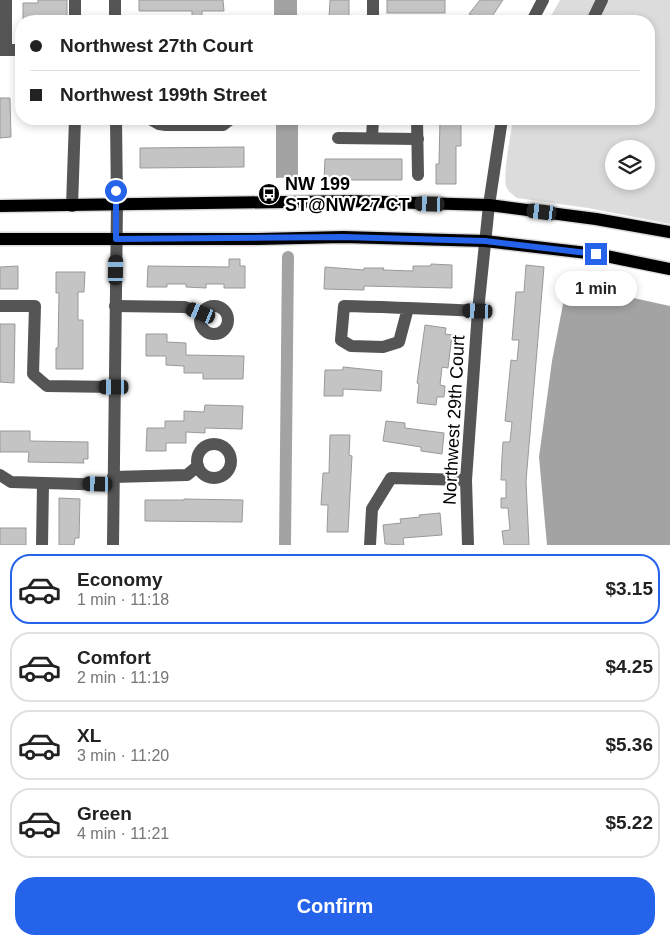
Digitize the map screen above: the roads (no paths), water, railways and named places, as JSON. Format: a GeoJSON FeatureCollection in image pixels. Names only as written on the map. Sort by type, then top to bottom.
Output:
{"type":"FeatureCollection","features":[{"type":"Feature","properties":{"kind":"main road"},"geometry":{"type":"LineString","coordinates":[[0,206],[251,204],[351,201],[489,205],[596,218],[670,232]]}},
{"type":"Feature","properties":{"kind":"main road"},"geometry":{"type":"LineString","coordinates":[[0,239],[343,237],[485,241],[596,254],[670,269]]}},
{"type":"Feature","properties":{"kind":"street"},"geometry":{"type":"LineString","coordinates":[[3,50],[3,24],[6,0]]}},
{"type":"Feature","properties":{"kind":"street"},"geometry":{"type":"LineString","coordinates":[[75,0],[75,15]]}},
{"type":"Feature","properties":{"kind":"street"},"geometry":{"type":"LineString","coordinates":[[115,0],[115,15]]}},
{"type":"Feature","properties":{"kind":"street"},"geometry":{"type":"LineString","coordinates":[[373,0],[373,15]]}},
{"type":"Feature","properties":{"kind":"street"},"geometry":{"type":"LineString","coordinates":[[535,15],[543,0]]}},
{"type":"Feature","properties":{"kind":"street"},"geometry":{"type":"LineString","coordinates":[[595,15],[602,0]]}},
{"type":"Feature","properties":{"kind":"street"},"geometry":{"type":"LineString","coordinates":[[72,206],[76,125]]}},
{"type":"Feature","properties":{"kind":"street"},"geometry":{"type":"LineString","coordinates":[[113,545],[117,204],[116,125]]}},
{"type":"Feature","properties":{"kind":"street"},"geometry":{"type":"LineString","coordinates":[[166,125],[223,125]]}},
{"type":"Feature","properties":{"kind":"street"},"geometry":{"type":"LineString","coordinates":[[372,138],[373,125]]}},
{"type":"Feature","properties":{"kind":"street"},"geometry":{"type":"LineString","coordinates":[[418,125],[418,175]]}},
{"type":"Feature","properties":{"kind":"street","name":"Northwest 29th Court"},"geometry":{"type":"LineString","coordinates":[[468,545],[466,480],[478,311],[489,205],[501,125]]}},
{"type":"Feature","properties":{"kind":"street"},"geometry":{"type":"LineString","coordinates":[[338,138],[418,139]]}},
{"type":"Feature","properties":{"kind":"street"},"geometry":{"type":"LineString","coordinates":[[0,306],[35,306],[33,374],[47,386],[114,387]]}},
{"type":"Feature","properties":{"kind":"street"},"geometry":{"type":"LineString","coordinates":[[115,306],[185,307],[201,313]]}},
{"type":"Feature","properties":{"kind":"street"},"geometry":{"type":"LineString","coordinates":[[408,308],[399,342],[383,347],[351,346],[341,340],[344,306],[408,308],[478,311]]}},
{"type":"Feature","properties":{"kind":"street"},"geometry":{"type":"LineString","coordinates":[[0,475],[11,482],[113,481],[187,475],[198,466]]}},
{"type":"Feature","properties":{"kind":"street"},"geometry":{"type":"LineString","coordinates":[[370,545],[372,509],[391,478],[466,480]]}},
{"type":"Feature","properties":{"kind":"street"},"geometry":{"type":"LineString","coordinates":[[42,545],[43,483]]}},
{"type":"Feature","properties":{"kind":"waterway"},"geometry":{"type":"LineString","coordinates":[[285,545],[288,257]]}},
{"type":"Feature","properties":{"kind":"place","name":"NW 199 ST@NW 27 CT"},"geometry":{"type":"Point","coordinates":[269,194]}}]}
